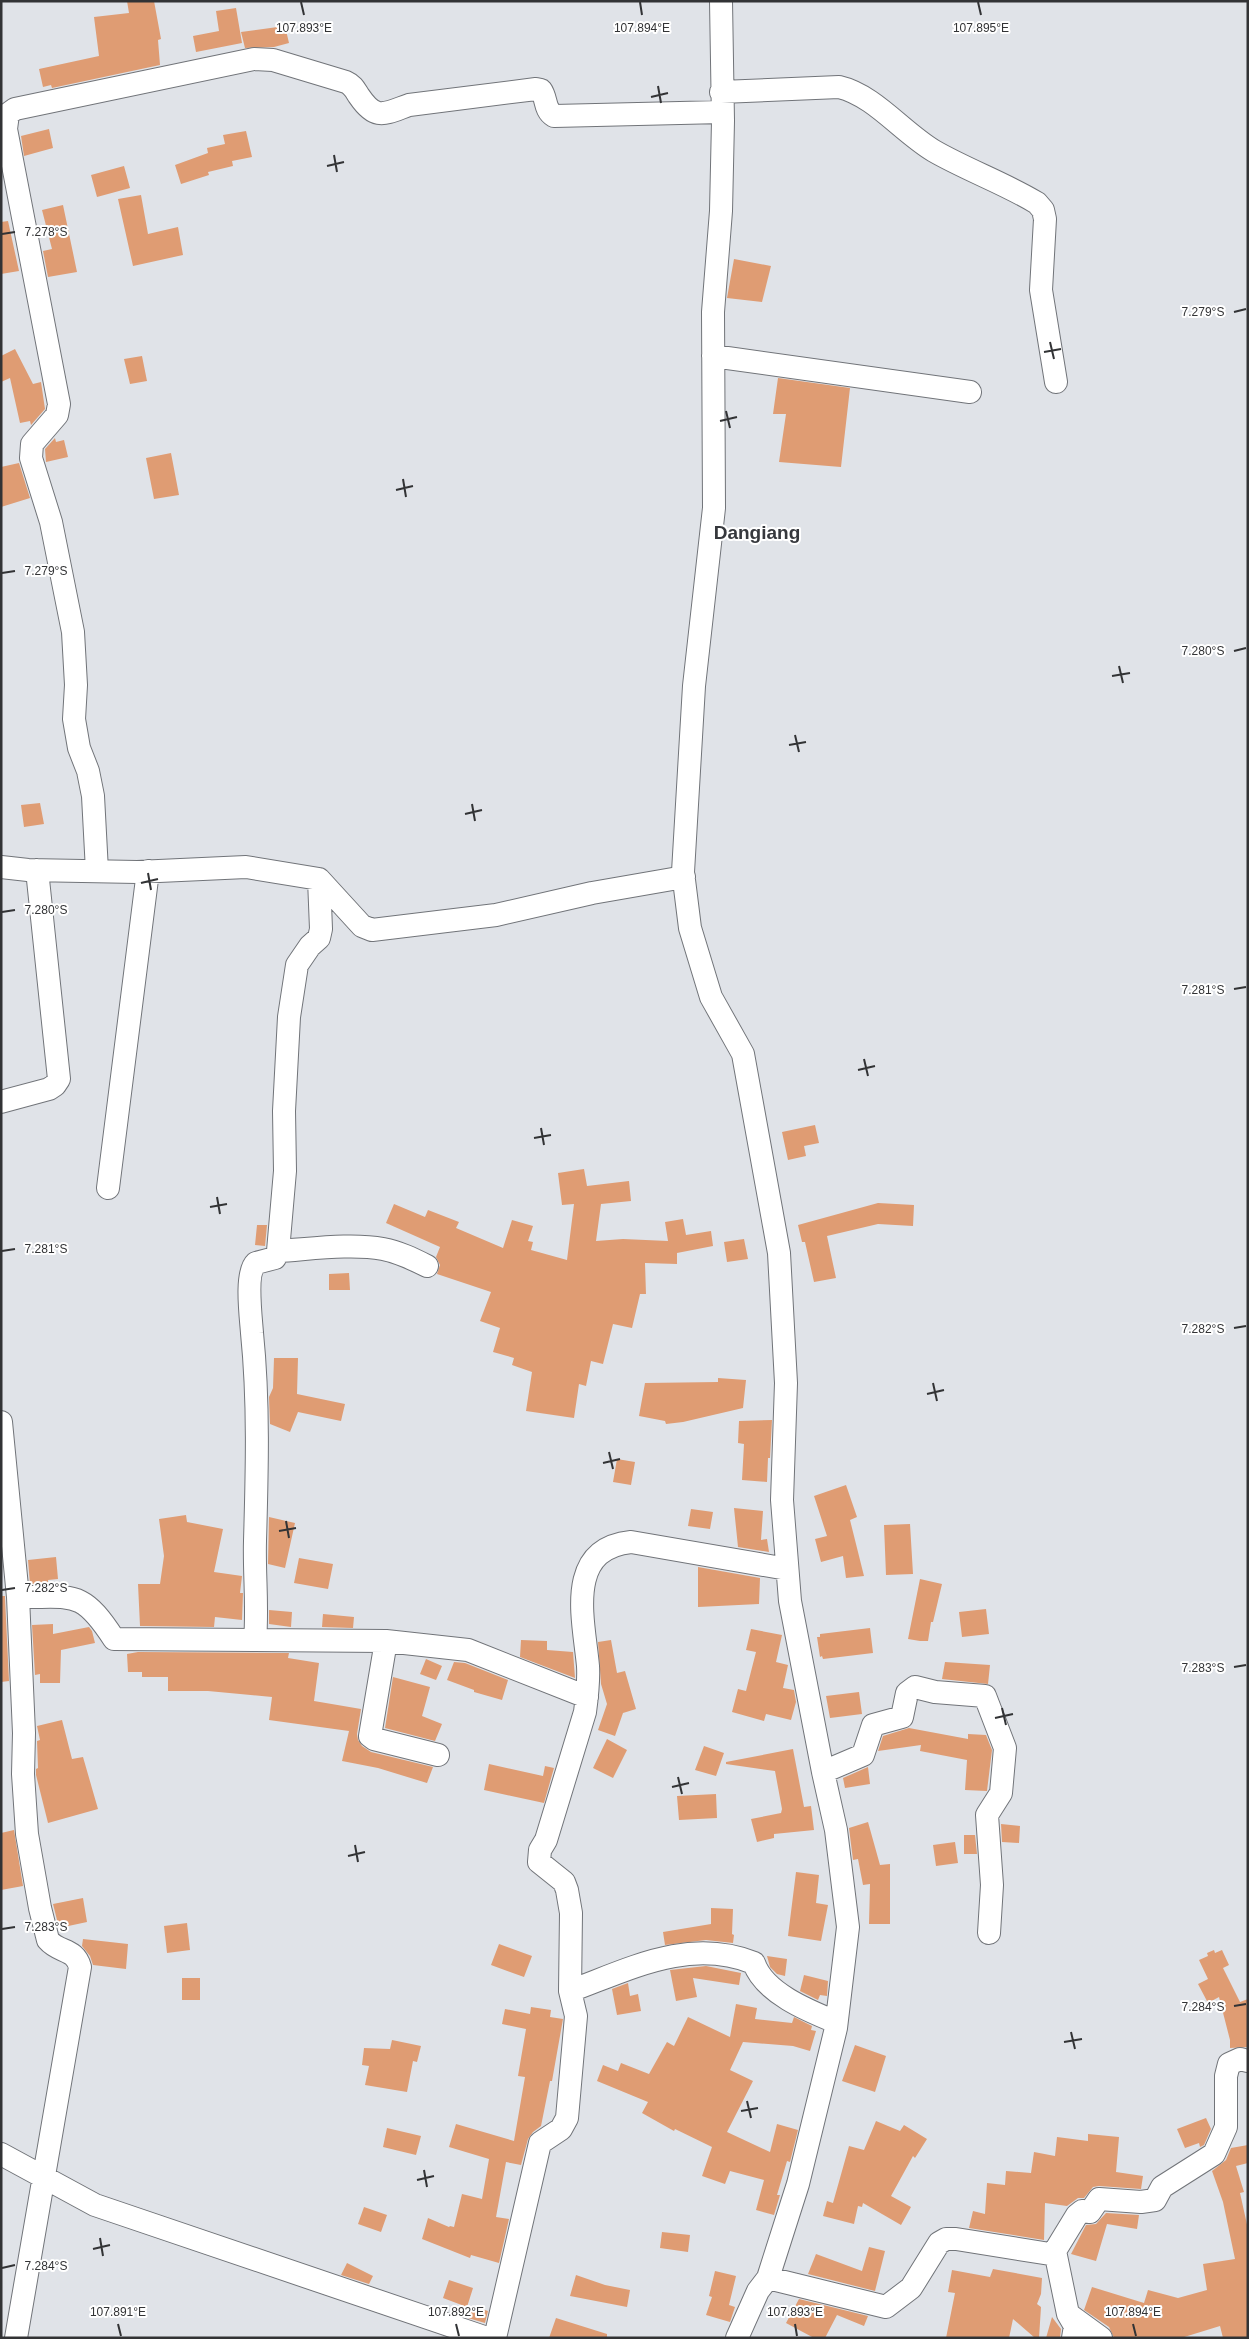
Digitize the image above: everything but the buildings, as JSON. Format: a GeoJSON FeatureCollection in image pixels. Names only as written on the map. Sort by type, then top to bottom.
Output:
{"type":"FeatureCollection","features":[{"type":"Feature","properties":{"kind":"street"},"geometry":{"type":"LineString","coordinates":[[721,1],[721,211],[713,312],[714,508],[694,686],[684,877],[690,928],[711,997],[743,1054],[779,1253],[786,1383],[782,1500],[790,1601],[836,1830],[848,1927],[836,2022],[798,2184],[768,2278],[758,2292],[737,2338]]}},
{"type":"Feature","properties":{"kind":"street"},"geometry":{"type":"LineString","coordinates":[[97,871],[93,796],[88,771],[79,748],[74,719],[76,684],[73,632],[51,522],[31,458],[32,444],[57,415],[60,404],[6,129],[8,114],[24,107],[254,59],[273,60],[346,82],[353,87],[369,110],[376,113],[392,112],[409,105],[536,89],[541,90],[545,95],[547,110],[554,116],[722,102],[839,86],[853,90],[919,142],[1037,203],[1045,219],[1041,290],[1056,382]]}},
{"type":"Feature","properties":{"kind":"street"},"geometry":{"type":"LineString","coordinates":[[713,356],[970,392]]}},
{"type":"Feature","properties":{"kind":"street"},"geometry":{"type":"LineString","coordinates":[[1,867],[97,871],[246,868],[319,878],[362,926],[372,930],[496,914],[592,893],[684,877]]}},
{"type":"Feature","properties":{"kind":"street"},"geometry":{"type":"LineString","coordinates":[[1,1102],[49,1089],[55,1086],[59,1079],[37,870]]}},
{"type":"Feature","properties":{"kind":"street"},"geometry":{"type":"LineString","coordinates":[[108,1188],[148,871]]}},
{"type":"Feature","properties":{"kind":"street"},"geometry":{"type":"LineString","coordinates":[[255,1640],[257,1618],[255,1542],[258,1496],[256,1374],[251,1321],[250,1272],[256,1263],[275,1258],[278,1251],[285,1171],[284,1111],[289,1018],[297,965],[310,946],[319,938],[321,929],[319,878]]}},
{"type":"Feature","properties":{"kind":"street"},"geometry":{"type":"LineString","coordinates":[[278,1251],[374,1248],[404,1255],[427,1266]]}},
{"type":"Feature","properties":{"kind":"street"},"geometry":{"type":"LineString","coordinates":[[1,1422],[18,1597],[27,1834],[38,1898],[48,1940],[51,1944],[78,1958],[80,1967],[16,2338]]}},
{"type":"Feature","properties":{"kind":"street"},"geometry":{"type":"LineString","coordinates":[[495,2338],[540,2143],[561,2129],[567,2118],[576,2016],[570,1991],[571,1913],[567,1890],[559,1878],[539,1862],[540,1850],[546,1840],[587,1697],[588,1668],[581,1602],[582,1585],[589,1568],[602,1552],[615,1543],[630,1542],[787,1569]]}},
{"type":"Feature","properties":{"kind":"street"},"geometry":{"type":"LineString","coordinates":[[18,1597],[72,1597],[90,1606],[114,1639],[386,1641],[450,1647],[481,1653],[587,1697]]}},
{"type":"Feature","properties":{"kind":"street"},"geometry":{"type":"LineString","coordinates":[[386,1641],[370,1736],[374,1739],[438,1755]]}},
{"type":"Feature","properties":{"kind":"street"},"geometry":{"type":"LineString","coordinates":[[823,1772],[863,1755],[873,1725],[902,1717],[908,1693],[915,1687],[935,1692],[985,1696],[1005,1748],[1001,1793],[987,1815],[992,1885],[989,1933]]}},
{"type":"Feature","properties":{"kind":"street"},"geometry":{"type":"LineString","coordinates":[[570,1991],[661,1958],[693,1953],[738,1958],[754,1963],[760,1977],[798,2006],[836,2022]]}},
{"type":"Feature","properties":{"kind":"street"},"geometry":{"type":"LineString","coordinates":[[768,2278],[886,2307],[911,2288],[939,2243],[946,2239],[1045,2254],[1055,2250],[1077,2215],[1082,2211],[1090,2212],[1099,2199],[1141,2202],[1155,2200],[1162,2187],[1214,2154],[1226,2127],[1226,2076],[1229,2064],[1240,2059],[1248,2061]]}},
{"type":"Feature","properties":{"kind":"street"},"geometry":{"type":"LineString","coordinates":[[1,2154],[95,2205],[487,2338]]}},
{"type":"Feature","properties":{"kind":"street"},"geometry":{"type":"LineString","coordinates":[[1055,2250],[1068,2314],[1075,2326],[1073,2338]]}},
{"type":"Feature","properties":{"kind":"street"},"geometry":{"type":"LineString","coordinates":[[1068,2314],[1101,2338]]}},
{"type":"Feature","properties":{"kind":"district","name":"Dangiang"},"geometry":{"type":"Point","coordinates":[757,532]}}]}
